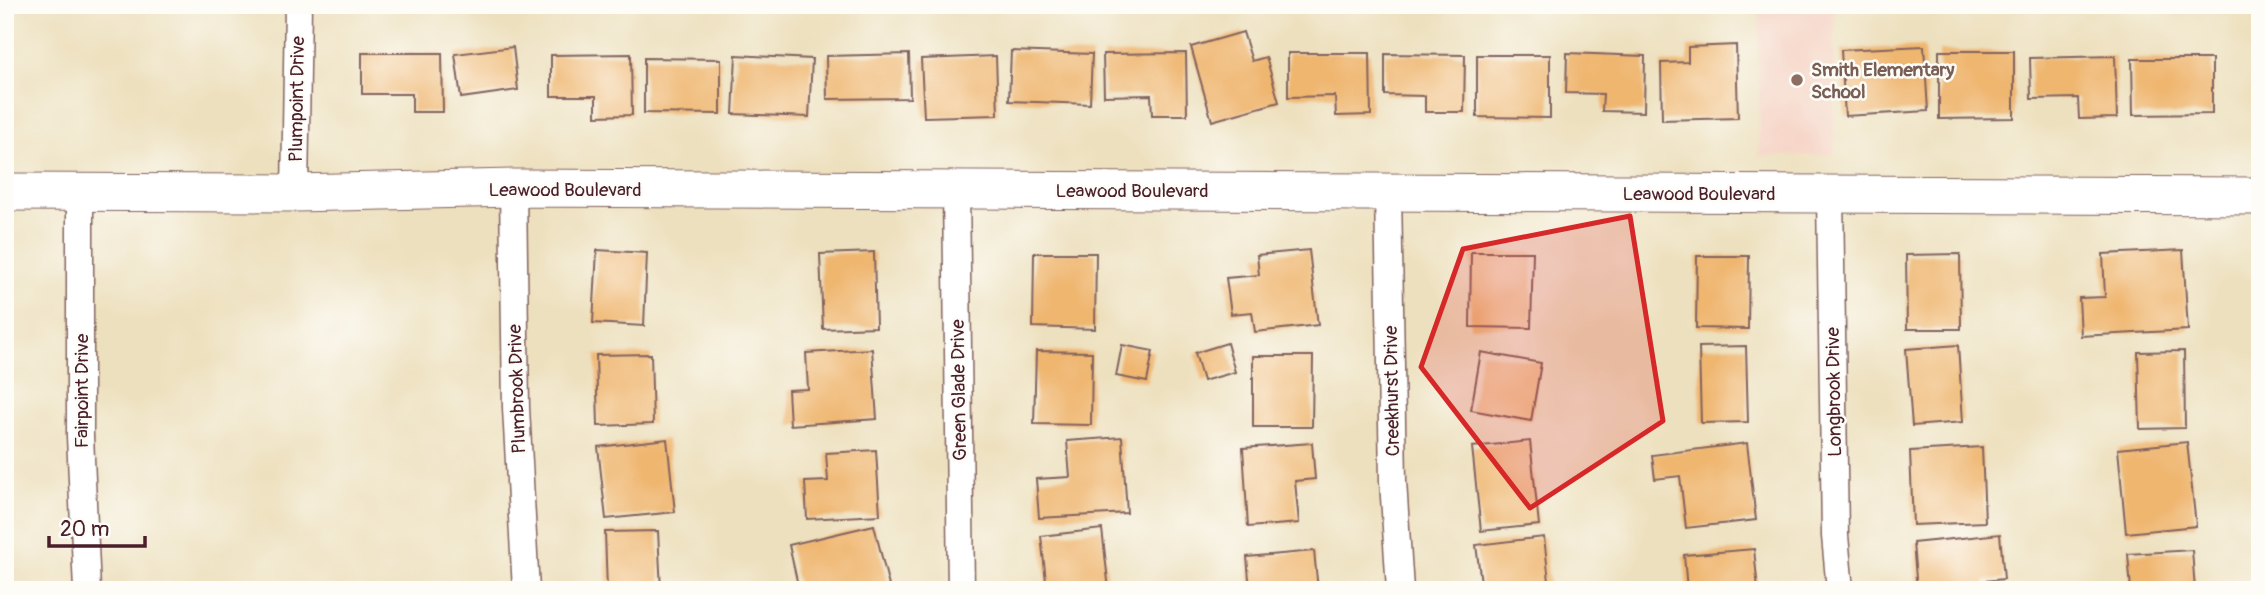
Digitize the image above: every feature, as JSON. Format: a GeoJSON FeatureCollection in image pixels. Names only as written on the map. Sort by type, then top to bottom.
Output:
{"type":"FeatureCollection","features":[{"type":"Feature","properties":{"kind":"street","name":"Plumpoint Drive"},"geometry":{"type":"LineString","coordinates":[[295,193],[298,5]]}},
{"type":"Feature","properties":{"kind":"street","name":"Leawood Boulevard"},"geometry":{"type":"LineString","coordinates":[[5,192],[295,193],[513,188],[2260,196]]}},
{"type":"Feature","properties":{"kind":"street","name":"Plumbrook Drive"},"geometry":{"type":"LineString","coordinates":[[513,188],[516,408],[526,590]]}},
{"type":"Feature","properties":{"kind":"street","name":"Green Glade Drive"},"geometry":{"type":"LineString","coordinates":[[956,189],[961,590]]}},
{"type":"Feature","properties":{"kind":"street","name":"Creekhurst Drive"},"geometry":{"type":"LineString","coordinates":[[1388,191],[1393,481],[1400,590]]}},
{"type":"Feature","properties":{"kind":"street","name":"Fairpoint Drive"},"geometry":{"type":"LineString","coordinates":[[80,192],[80,436],[88,590]]}},
{"type":"Feature","properties":{"kind":"street","name":"Longbrook Drive"},"geometry":{"type":"LineString","coordinates":[[1830,194],[1835,536],[1840,590]]}},
{"type":"Feature","properties":{"kind":"highlighted area"},"geometry":{"type":"Polygon","coordinates":[[[1630,216],[1663,421],[1530,508],[1421,367],[1463,249],[1630,216]]]}},
{"type":"Feature","properties":{"kind":"shaded area","name":"Smith Elementary School"},"geometry":{"type":"Polygon","coordinates":[[[1759,5],[1834,5],[1834,155],[1759,156],[1759,5]]]}},
{"type":"Feature","properties":{"kind":"building"},"geometry":{"type":"Polygon","coordinates":[[[1243,32],[1252,61],[1266,57],[1279,102],[1212,121],[1191,47],[1243,32]]]}},
{"type":"Feature","properties":{"kind":"building"},"geometry":{"type":"Polygon","coordinates":[[[1736,45],[1738,118],[1662,120],[1661,63],[1688,62],[1688,47],[1736,45]]]}},
{"type":"Feature","properties":{"kind":"building"},"geometry":{"type":"Polygon","coordinates":[[[1924,46],[1928,111],[1845,116],[1841,50],[1924,46]]]}},
{"type":"Feature","properties":{"kind":"building"},"geometry":{"type":"Polygon","coordinates":[[[513,47],[518,90],[461,98],[455,54],[513,47]]]}},
{"type":"Feature","properties":{"kind":"building"},"geometry":{"type":"Polygon","coordinates":[[[1011,51],[1092,54],[1090,104],[1009,101],[1011,51]]]}},
{"type":"Feature","properties":{"kind":"building"},"geometry":{"type":"Polygon","coordinates":[[[1939,51],[2014,51],[2014,118],[1939,119],[1939,51]]]}},
{"type":"Feature","properties":{"kind":"building"},"geometry":{"type":"Polygon","coordinates":[[[362,53],[442,53],[443,112],[412,112],[412,94],[362,94],[362,53]]]}},
{"type":"Feature","properties":{"kind":"building"},"geometry":{"type":"Polygon","coordinates":[[[1186,53],[1187,115],[1152,115],[1151,95],[1104,96],[1103,54],[1186,53]]]}},
{"type":"Feature","properties":{"kind":"building"},"geometry":{"type":"Polygon","coordinates":[[[1288,53],[1370,53],[1371,115],[1336,116],[1335,96],[1288,97],[1288,53]]]}},
{"type":"Feature","properties":{"kind":"building"},"geometry":{"type":"Polygon","coordinates":[[[1567,53],[1645,56],[1644,112],[1602,111],[1603,94],[1566,93],[1567,53]]]}},
{"type":"Feature","properties":{"kind":"building"},"geometry":{"type":"Polygon","coordinates":[[[631,54],[632,115],[596,116],[596,96],[551,96],[551,55],[631,54]]]}},
{"type":"Feature","properties":{"kind":"building"},"geometry":{"type":"Polygon","coordinates":[[[909,54],[910,98],[827,99],[826,56],[909,54]]]}},
{"type":"Feature","properties":{"kind":"building"},"geometry":{"type":"Polygon","coordinates":[[[1385,54],[1465,55],[1464,112],[1425,112],[1425,96],[1385,95],[1385,54]]]}},
{"type":"Feature","properties":{"kind":"building"},"geometry":{"type":"Polygon","coordinates":[[[736,55],[812,59],[809,117],[733,114],[736,55]]]}},
{"type":"Feature","properties":{"kind":"building"},"geometry":{"type":"Polygon","coordinates":[[[1477,55],[1550,55],[1550,118],[1477,117],[1477,55]]]}},
{"type":"Feature","properties":{"kind":"building"},"geometry":{"type":"Polygon","coordinates":[[[996,56],[998,115],[924,117],[921,59],[996,56]]]}},
{"type":"Feature","properties":{"kind":"building"},"geometry":{"type":"Polygon","coordinates":[[[2115,56],[2117,118],[2079,119],[2078,98],[2031,99],[2030,58],[2115,56]]]}},
{"type":"Feature","properties":{"kind":"building"},"geometry":{"type":"Polygon","coordinates":[[[644,58],[721,59],[721,114],[644,113],[644,58]]]}},
{"type":"Feature","properties":{"kind":"building"},"geometry":{"type":"Polygon","coordinates":[[[2132,59],[2212,59],[2212,114],[2133,115],[2132,59]]]}},
{"type":"Feature","properties":{"kind":"building"},"geometry":{"type":"Polygon","coordinates":[[[597,250],[647,253],[644,326],[593,323],[597,250]]]}},
{"type":"Feature","properties":{"kind":"building"},"geometry":{"type":"Polygon","coordinates":[[[1309,250],[1318,325],[1255,332],[1252,312],[1231,314],[1226,278],[1259,275],[1257,255],[1309,250]]]}},
{"type":"Feature","properties":{"kind":"building"},"geometry":{"type":"Polygon","coordinates":[[[2183,250],[2188,330],[2081,336],[2079,298],[2105,297],[2103,254],[2183,250]]]}},
{"type":"Feature","properties":{"kind":"building"},"geometry":{"type":"Polygon","coordinates":[[[874,252],[876,327],[823,329],[820,254],[874,252]]]}},
{"type":"Feature","properties":{"kind":"building"},"geometry":{"type":"Polygon","coordinates":[[[1471,252],[1533,252],[1531,328],[1470,327],[1471,252]]]}},
{"type":"Feature","properties":{"kind":"building"},"geometry":{"type":"Polygon","coordinates":[[[1034,253],[1096,253],[1095,329],[1033,327],[1034,253]]]}},
{"type":"Feature","properties":{"kind":"building"},"geometry":{"type":"Polygon","coordinates":[[[1960,254],[1961,329],[1907,329],[1906,255],[1960,254]]]}},
{"type":"Feature","properties":{"kind":"building"},"geometry":{"type":"Polygon","coordinates":[[[1697,256],[1749,256],[1748,329],[1696,328],[1697,256]]]}},
{"type":"Feature","properties":{"kind":"building"},"geometry":{"type":"Polygon","coordinates":[[[1227,343],[1235,372],[1203,381],[1195,353],[1227,343]]]}},
{"type":"Feature","properties":{"kind":"building"},"geometry":{"type":"Polygon","coordinates":[[[1122,345],[1153,351],[1147,382],[1116,376],[1122,345]]]}},
{"type":"Feature","properties":{"kind":"building"},"geometry":{"type":"Polygon","coordinates":[[[1958,345],[1963,422],[1912,426],[1906,349],[1958,345]]]}},
{"type":"Feature","properties":{"kind":"building"},"geometry":{"type":"Polygon","coordinates":[[[1746,346],[1748,422],[1701,423],[1699,347],[1746,346]]]}},
{"type":"Feature","properties":{"kind":"building"},"geometry":{"type":"Polygon","coordinates":[[[872,349],[877,419],[790,425],[788,390],[808,389],[806,353],[872,349]]]}},
{"type":"Feature","properties":{"kind":"building"},"geometry":{"type":"Polygon","coordinates":[[[1036,351],[1092,352],[1091,425],[1034,424],[1036,351]]]}},
{"type":"Feature","properties":{"kind":"building"},"geometry":{"type":"Polygon","coordinates":[[[2184,351],[2185,428],[2140,429],[2138,352],[2184,351]]]}},
{"type":"Feature","properties":{"kind":"building"},"geometry":{"type":"Polygon","coordinates":[[[1481,352],[1541,363],[1531,421],[1471,410],[1481,352]]]}},
{"type":"Feature","properties":{"kind":"building"},"geometry":{"type":"Polygon","coordinates":[[[651,354],[653,424],[598,426],[596,355],[651,354]]]}},
{"type":"Feature","properties":{"kind":"building"},"geometry":{"type":"Polygon","coordinates":[[[1253,356],[1313,356],[1312,427],[1253,427],[1253,356]]]}},
{"type":"Feature","properties":{"kind":"building"},"geometry":{"type":"Polygon","coordinates":[[[1122,437],[1127,513],[1039,518],[1036,479],[1070,477],[1067,441],[1122,437]]]}},
{"type":"Feature","properties":{"kind":"building"},"geometry":{"type":"Polygon","coordinates":[[[667,439],[675,512],[606,519],[598,447],[667,439]]]}},
{"type":"Feature","properties":{"kind":"building"},"geometry":{"type":"Polygon","coordinates":[[[1530,441],[1539,525],[1481,531],[1472,447],[1530,441]]]}},
{"type":"Feature","properties":{"kind":"building"},"geometry":{"type":"Polygon","coordinates":[[[2187,442],[2196,526],[2126,533],[2118,449],[2187,442]]]}},
{"type":"Feature","properties":{"kind":"building"},"geometry":{"type":"Polygon","coordinates":[[[1312,443],[1315,479],[1295,481],[1299,523],[1248,527],[1243,448],[1312,443]]]}},
{"type":"Feature","properties":{"kind":"building"},"geometry":{"type":"Polygon","coordinates":[[[1747,443],[1756,520],[1686,528],[1680,476],[1655,479],[1652,455],[1747,443]]]}},
{"type":"Feature","properties":{"kind":"building"},"geometry":{"type":"Polygon","coordinates":[[[1982,447],[1985,522],[1913,525],[1910,451],[1982,447]]]}},
{"type":"Feature","properties":{"kind":"building"},"geometry":{"type":"Polygon","coordinates":[[[876,450],[880,515],[807,519],[805,482],[828,481],[826,453],[876,450]]]}},
{"type":"Feature","properties":{"kind":"building"},"geometry":{"type":"Polygon","coordinates":[[[874,525],[889,586],[874,590],[799,590],[789,545],[874,525]]]}},
{"type":"Feature","properties":{"kind":"building"},"geometry":{"type":"Polygon","coordinates":[[[1102,529],[1109,590],[1047,590],[1041,536],[1102,529]]]}},
{"type":"Feature","properties":{"kind":"building"},"geometry":{"type":"Polygon","coordinates":[[[658,531],[661,590],[607,590],[605,532],[658,531]]]}},
{"type":"Feature","properties":{"kind":"building"},"geometry":{"type":"Polygon","coordinates":[[[2000,534],[2004,579],[1985,581],[1986,590],[1917,590],[1913,543],[2000,534]]]}},
{"type":"Feature","properties":{"kind":"building"},"geometry":{"type":"Polygon","coordinates":[[[1544,537],[1550,590],[1482,590],[1476,545],[1544,537]]]}},
{"type":"Feature","properties":{"kind":"building"},"geometry":{"type":"Polygon","coordinates":[[[1754,549],[1758,590],[1687,590],[1684,555],[1754,549]]]}},
{"type":"Feature","properties":{"kind":"building"},"geometry":{"type":"Polygon","coordinates":[[[2192,550],[2195,590],[2131,590],[2128,554],[2192,550]]]}},
{"type":"Feature","properties":{"kind":"building"},"geometry":{"type":"Polygon","coordinates":[[[1314,551],[1318,590],[1250,590],[1247,557],[1314,551]]]}},
{"type":"Feature","properties":{"kind":"place","name":"Smith Elementary School"},"geometry":{"type":"Point","coordinates":[1797,80]}}]}
